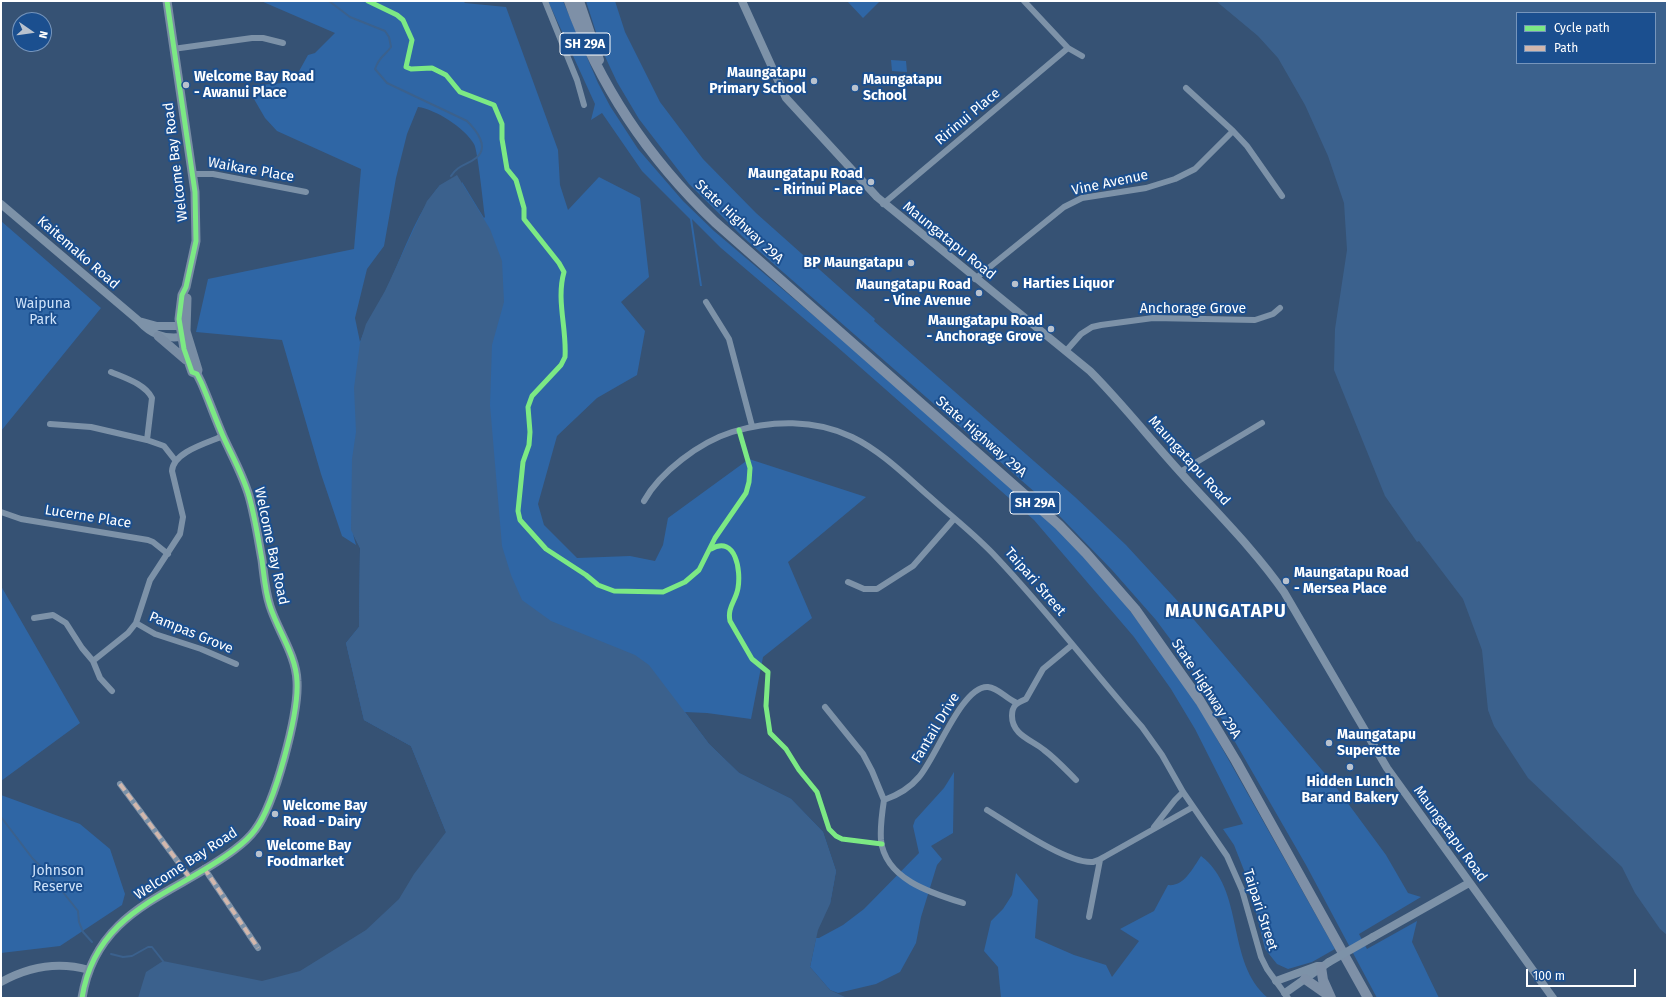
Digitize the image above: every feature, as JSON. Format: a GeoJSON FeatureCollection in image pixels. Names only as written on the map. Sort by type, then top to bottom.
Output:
{"type":"FeatureCollection","features":[{"type":"Feature","properties":{"kind":"highway","name":"State Highway 29A"},"geometry":{"type":"LineString","coordinates":[[569,1],[586,46],[608,85],[643,140],[662,166],[698,206],[1059,525],[1120,592],[1179,669],[1219,731],[1368,998]]}},
{"type":"Feature","properties":{"kind":"highway","name":"State Highway 29A"},"geometry":{"type":"LineString","coordinates":[[580,1],[608,85]]}},
{"type":"Feature","properties":{"kind":"highway"},"geometry":{"type":"LineString","coordinates":[[1325,964],[1321,974],[1330,997]]}},
{"type":"Feature","properties":{"kind":"highway"},"geometry":{"type":"LineString","coordinates":[[1305,979],[1330,997]]}},
{"type":"Feature","properties":{"kind":"main road","name":"Welcome Bay Road"},"geometry":{"type":"LineString","coordinates":[[167,1],[195,192],[196,241],[186,286],[181,300],[182,331],[192,372],[197,374]]}},
{"type":"Feature","properties":{"kind":"main road","name":"Welcome Bay Road"},"geometry":{"type":"LineString","coordinates":[[82,998],[89,970],[101,946],[128,917],[152,900],[234,850],[255,831],[266,810],[289,736],[296,707],[297,692],[295,666],[270,605],[249,495],[242,475],[223,436],[212,406],[197,374],[198,370],[182,331]]}},
{"type":"Feature","properties":{"kind":"main road"},"geometry":{"type":"LineString","coordinates":[[158,336],[189,363]]}},
{"type":"Feature","properties":{"kind":"street"},"geometry":{"type":"LineString","coordinates":[[544,1],[577,80],[584,105]]}},
{"type":"Feature","properties":{"kind":"street","name":"Maungatapu Road"},"geometry":{"type":"LineString","coordinates":[[742,1],[786,98],[883,204],[1066,351],[1112,394],[1180,472],[1266,566],[1284,592],[1387,768],[1553,998]]}},
{"type":"Feature","properties":{"kind":"street"},"geometry":{"type":"LineString","coordinates":[[1024,1],[1068,48],[1082,56]]}},
{"type":"Feature","properties":{"kind":"street"},"geometry":{"type":"LineString","coordinates":[[174,48],[252,38],[263,38],[283,43]]}},
{"type":"Feature","properties":{"kind":"street","name":"Ririnui Place"},"geometry":{"type":"LineString","coordinates":[[883,204],[1068,48]]}},
{"type":"Feature","properties":{"kind":"street"},"geometry":{"type":"LineString","coordinates":[[1186,88],[1234,130],[1258,160],[1282,196]]}},
{"type":"Feature","properties":{"kind":"street","name":"Vine Avenue"},"geometry":{"type":"LineString","coordinates":[[975,279],[1064,207],[1082,198],[1146,188],[1175,179],[1195,168],[1234,130]]}},
{"type":"Feature","properties":{"kind":"street","name":"Waikare Place"},"geometry":{"type":"LineString","coordinates":[[192,174],[213,174],[306,192]]}},
{"type":"Feature","properties":{"kind":"street","name":"Kaitemako Road"},"geometry":{"type":"LineString","coordinates":[[1,204],[139,321],[148,331],[158,336]]}},
{"type":"Feature","properties":{"kind":"street"},"geometry":{"type":"LineString","coordinates":[[706,302],[729,339],[752,426]]}},
{"type":"Feature","properties":{"kind":"street","name":"Anchorage Grove"},"geometry":{"type":"LineString","coordinates":[[1066,351],[1081,334],[1092,327],[1101,325],[1153,318],[1255,320],[1269,316],[1280,308]]}},
{"type":"Feature","properties":{"kind":"street","name":"Kaitemako Road"},"geometry":{"type":"LineString","coordinates":[[139,321],[182,331]]}},
{"type":"Feature","properties":{"kind":"street"},"geometry":{"type":"LineString","coordinates":[[158,336],[182,331]]}},
{"type":"Feature","properties":{"kind":"street"},"geometry":{"type":"LineString","coordinates":[[111,372],[138,384],[149,393],[152,398],[147,440]]}},
{"type":"Feature","properties":{"kind":"street","name":"Taipari Street"},"geometry":{"type":"LineString","coordinates":[[644,501],[652,488],[659,481],[707,442],[724,434],[752,426],[795,423],[834,431],[851,437],[886,459],[997,557],[1142,727],[1162,755],[1193,807],[1215,836],[1237,876],[1256,945],[1267,969],[1287,996],[1305,979],[1325,964],[1469,882]]}},
{"type":"Feature","properties":{"kind":"street"},"geometry":{"type":"LineString","coordinates":[[1180,472],[1262,423]]}},
{"type":"Feature","properties":{"kind":"street"},"geometry":{"type":"LineString","coordinates":[[50,424],[91,427],[147,440],[164,446],[175,460]]}},
{"type":"Feature","properties":{"kind":"street"},"geometry":{"type":"LineString","coordinates":[[93,661],[128,633],[136,623],[141,612],[150,580],[180,534],[183,522],[182,507],[172,471],[172,465],[181,454],[223,436]]}},
{"type":"Feature","properties":{"kind":"street","name":"Lucerne Place"},"geometry":{"type":"LineString","coordinates":[[1,512],[21,519],[148,540],[153,542],[168,554]]}},
{"type":"Feature","properties":{"kind":"street"},"geometry":{"type":"LineString","coordinates":[[848,582],[864,590],[877,589],[913,566],[954,519]]}},
{"type":"Feature","properties":{"kind":"street"},"geometry":{"type":"LineString","coordinates":[[34,618],[49,615],[58,616],[66,623],[82,648],[93,661],[100,678],[112,691]]}},
{"type":"Feature","properties":{"kind":"street","name":"Pampas Grove"},"geometry":{"type":"LineString","coordinates":[[136,623],[155,634],[201,649],[236,664]]}},
{"type":"Feature","properties":{"kind":"street"},"geometry":{"type":"LineString","coordinates":[[1072,645],[1043,669],[1026,699],[1017,703],[1012,710],[1013,724],[1018,732],[1046,751],[1076,780]]}},
{"type":"Feature","properties":{"kind":"street","name":"Fantail Drive"},"geometry":{"type":"LineString","coordinates":[[884,800],[897,795],[919,778],[930,762],[961,707],[976,689],[983,687],[996,689],[1010,700],[1017,703]]}},
{"type":"Feature","properties":{"kind":"street"},"geometry":{"type":"LineString","coordinates":[[825,707],[863,754],[872,771],[884,800],[881,839],[885,855],[894,869],[925,891],[963,903]]}},
{"type":"Feature","properties":{"kind":"street"},"geometry":{"type":"LineString","coordinates":[[120,784],[190,878]]}},
{"type":"Feature","properties":{"kind":"street"},"geometry":{"type":"LineString","coordinates":[[1152,830],[1183,792]]}},
{"type":"Feature","properties":{"kind":"street"},"geometry":{"type":"LineString","coordinates":[[988,810],[1029,837],[1065,854],[1087,861],[1100,860],[1193,807]]}},
{"type":"Feature","properties":{"kind":"street"},"geometry":{"type":"LineString","coordinates":[[1089,917],[1100,860]]}},
{"type":"Feature","properties":{"kind":"street"},"geometry":{"type":"LineString","coordinates":[[204,868],[258,948]]}},
{"type":"Feature","properties":{"kind":"street","name":"Taipari Street"},"geometry":{"type":"LineString","coordinates":[[1276,981],[1325,964]]}},
{"type":"Feature","properties":{"kind":"street"},"geometry":{"type":"LineString","coordinates":[[1,982],[19,973],[49,966],[63,965],[89,970]]}},
{"type":"Feature","properties":{"kind":"green space"},"geometry":{"type":"Polygon","coordinates":[[[261,1],[463,1],[465,3],[506,7],[558,150],[560,185],[568,210],[599,177],[640,198],[649,277],[621,302],[645,331],[637,375],[597,398],[557,436],[538,504],[544,525],[577,558],[630,556],[655,561],[663,545],[668,518],[749,459],[866,497],[788,562],[812,618],[763,657],[751,719],[707,713],[685,712],[709,744],[739,773],[791,799],[823,832],[836,871],[830,904],[493,693],[462,182],[484,218],[485,217],[476,149],[474,144],[464,132],[449,120],[433,111],[418,107],[407,134],[396,178],[384,246],[367,269],[355,318],[360,342],[386,290],[416,222],[423,209],[440,185],[446,832],[411,746],[364,720],[346,643],[359,627],[360,548],[353,534],[356,545],[342,536],[321,474],[282,340],[196,332],[208,279],[354,249],[361,169],[277,131],[265,118],[254,99],[260,85],[293,82],[308,55],[315,53],[335,33],[261,1]]]}},
{"type":"Feature","properties":{"kind":"green space"},"geometry":{"type":"Polygon","coordinates":[[[548,1],[563,1],[598,83],[610,106],[638,149],[683,201],[714,231],[885,376],[1062,533],[1118,595],[1176,672],[1204,716],[1335,949],[1312,962],[1288,969],[1277,964],[1265,949],[1249,883],[1234,845],[1223,829],[1243,824],[1195,729],[1171,689],[1134,637],[1034,520],[835,345],[721,248],[692,219],[702,286],[700,286],[690,219],[642,171],[602,113],[591,120],[595,104],[548,1]]]}},
{"type":"Feature","properties":{"kind":"green space"},"geometry":{"type":"Polygon","coordinates":[[[586,1],[615,1],[625,32],[660,102],[703,159],[756,213],[875,319],[874,321],[1075,497],[1126,545],[1184,608],[1333,783],[1386,855],[1408,893],[1421,897],[1359,934],[1367,949],[1417,921],[1412,942],[1439,998],[1377,998],[1306,865],[1223,721],[1191,667],[1156,620],[1112,570],[1045,501],[744,238],[689,184],[639,119],[617,82],[601,48],[586,1]]]}},
{"type":"Feature","properties":{"kind":"green space"},"geometry":{"type":"Polygon","coordinates":[[[847,1],[880,1],[863,18],[847,1]]]}},
{"type":"Feature","properties":{"kind":"green space"},"geometry":{"type":"Polygon","coordinates":[[[891,60],[906,61],[907,72],[892,71],[891,60]]]}},
{"type":"Feature","properties":{"kind":"green space","name":"Waipuna Park"},"geometry":{"type":"Polygon","coordinates":[[[1,221],[101,308],[1,431],[1,221]]]}},
{"type":"Feature","properties":{"kind":"green space"},"geometry":{"type":"Polygon","coordinates":[[[1,586],[80,723],[1,781],[1,586]]]}},
{"type":"Feature","properties":{"kind":"green space"},"geometry":{"type":"Polygon","coordinates":[[[954,772],[953,833],[931,846],[942,859],[937,865],[921,917],[916,943],[900,972],[876,984],[838,993],[830,990],[810,967],[816,938],[819,938],[843,925],[864,909],[919,853],[913,826],[915,820],[944,788],[954,772]]]}},
{"type":"Feature","properties":{"kind":"green space","name":"Johnson Reserve"},"geometry":{"type":"Polygon","coordinates":[[[1,795],[80,824],[110,849],[125,894],[122,905],[60,946],[1,953],[1,795]]]}},
{"type":"Feature","properties":{"kind":"green space"},"geometry":{"type":"Polygon","coordinates":[[[1201,856],[1215,870],[1224,887],[1231,906],[1246,965],[1255,983],[1268,998],[1001,998],[998,967],[984,951],[991,921],[1003,909],[1012,895],[1016,873],[1038,900],[1035,938],[1074,955],[1106,965],[1112,977],[1139,941],[1120,929],[1154,911],[1168,885],[1179,883],[1188,876],[1201,856]]]}},
{"type":"Feature","properties":{"kind":"shaded area"},"geometry":{"type":"Polygon","coordinates":[[[1216,1],[1667,1],[1667,935],[1660,929],[1635,893],[1622,867],[1528,778],[1494,726],[1488,710],[1482,650],[1463,599],[1419,541],[1417,542],[1385,496],[1334,370],[1335,329],[1347,250],[1344,203],[1328,156],[1305,105],[1278,58],[1258,36],[1216,1]]]}},
{"type":"Feature","properties":{"kind":"shaded area"},"geometry":{"type":"Polygon","coordinates":[[[457,175],[490,229],[502,261],[504,302],[492,345],[490,405],[502,546],[511,575],[522,600],[551,621],[635,655],[649,665],[709,744],[739,773],[791,799],[823,832],[836,871],[830,904],[818,930],[810,967],[830,990],[847,998],[138,998],[146,972],[163,961],[262,981],[300,971],[366,930],[399,899],[414,874],[446,832],[411,746],[364,720],[346,643],[359,627],[360,548],[351,530],[352,459],[356,432],[354,388],[360,343],[366,324],[385,291],[427,201],[440,185],[457,175]]]}},
{"type":"Feature","properties":{"kind":"waterway"},"geometry":{"type":"LineString","coordinates":[[329,1],[350,17],[385,31],[389,37],[391,47],[380,59],[375,69],[387,83],[467,121],[474,129],[482,144],[480,154],[472,161],[457,169],[451,176]]}},
{"type":"Feature","properties":{"kind":"waterway"},"geometry":{"type":"LineString","coordinates":[[1,817],[33,859],[47,872],[78,911],[79,922],[83,932],[92,942]]}},
{"type":"Feature","properties":{"kind":"waterway"},"geometry":{"type":"LineString","coordinates":[[111,954],[123,957],[132,956],[148,947],[152,947],[163,961]]}},
{"type":"Feature","properties":{"kind":"marked path"},"geometry":{"type":"LineString","coordinates":[[120,784],[190,878]]}},
{"type":"Feature","properties":{"kind":"marked path"},"geometry":{"type":"LineString","coordinates":[[204,868],[258,948]]}},
{"type":"Feature","properties":{"kind":"cycle path"},"geometry":{"type":"LineString","coordinates":[[82,998],[90,968],[103,944],[120,924],[140,908],[211,866],[234,850],[255,830],[263,817],[278,780],[290,735],[297,696],[296,671],[290,652],[273,615],[268,600],[262,560],[247,488],[220,429],[201,382],[197,374],[192,372],[184,349],[179,319],[182,295],[186,287],[196,241],[195,192],[167,1]]}},
{"type":"Feature","properties":{"kind":"cycle path"},"geometry":{"type":"LineString","coordinates":[[368,1],[397,15],[403,20],[412,40],[406,67],[411,69],[432,68],[446,75],[460,92],[494,105],[502,124],[502,139],[507,169],[516,180],[524,208],[524,219],[559,263],[564,272],[561,304],[565,336],[565,357],[561,365],[532,396],[528,407],[530,432],[529,445],[523,462],[518,511],[520,520],[546,549],[586,575],[598,585],[614,591],[663,592],[685,582],[699,570],[715,538],[746,493],[749,482],[750,468],[739,430]]}},
{"type":"Feature","properties":{"kind":"cycle path"},"geometry":{"type":"LineString","coordinates":[[711,549],[719,546],[726,547],[735,557],[739,573],[739,581],[737,593],[729,616],[730,621],[752,659],[768,672],[766,706],[770,733],[786,749],[799,770],[817,792],[829,829],[836,836],[842,839],[882,844]]}},
{"type":"Feature","properties":{"kind":"place","name":"Maungatapu Primary School"},"geometry":{"type":"Point","coordinates":[814,81]}},
{"type":"Feature","properties":{"kind":"place","name":"Welcome Bay Road - Awanui Place"},"geometry":{"type":"Point","coordinates":[186,85]}},
{"type":"Feature","properties":{"kind":"place","name":"Maungatapu School"},"geometry":{"type":"Point","coordinates":[855,88]}},
{"type":"Feature","properties":{"kind":"place","name":"Maungatapu Road - Ririnui Place"},"geometry":{"type":"Point","coordinates":[871,182]}},
{"type":"Feature","properties":{"kind":"place","name":"BP Maungatapu"},"geometry":{"type":"Point","coordinates":[911,263]}},
{"type":"Feature","properties":{"kind":"place","name":"Harties Liquor"},"geometry":{"type":"Point","coordinates":[1015,284]}},
{"type":"Feature","properties":{"kind":"place","name":"Maungatapu Road - Vine Avenue"},"geometry":{"type":"Point","coordinates":[979,293]}},
{"type":"Feature","properties":{"kind":"place","name":"Maungatapu Road - Anchorage Grove"},"geometry":{"type":"Point","coordinates":[1051,329]}},
{"type":"Feature","properties":{"kind":"place","name":"Maungatapu Road - Mersea Place"},"geometry":{"type":"Point","coordinates":[1286,581]}},
{"type":"Feature","properties":{"kind":"place","name":"Maungatapu Superette"},"geometry":{"type":"Point","coordinates":[1329,743]}},
{"type":"Feature","properties":{"kind":"place","name":"Hidden Lunch Bar and Bakery"},"geometry":{"type":"Point","coordinates":[1350,767]}},
{"type":"Feature","properties":{"kind":"place","name":"Welcome Bay Road - Dairy"},"geometry":{"type":"Point","coordinates":[275,814]}},
{"type":"Feature","properties":{"kind":"place","name":"Welcome Bay Foodmarket"},"geometry":{"type":"Point","coordinates":[259,854]}},
{"type":"Feature","properties":{"kind":"district","name":"MAUNGATAPU"},"geometry":{"type":"Point","coordinates":[1226,612]}}]}
